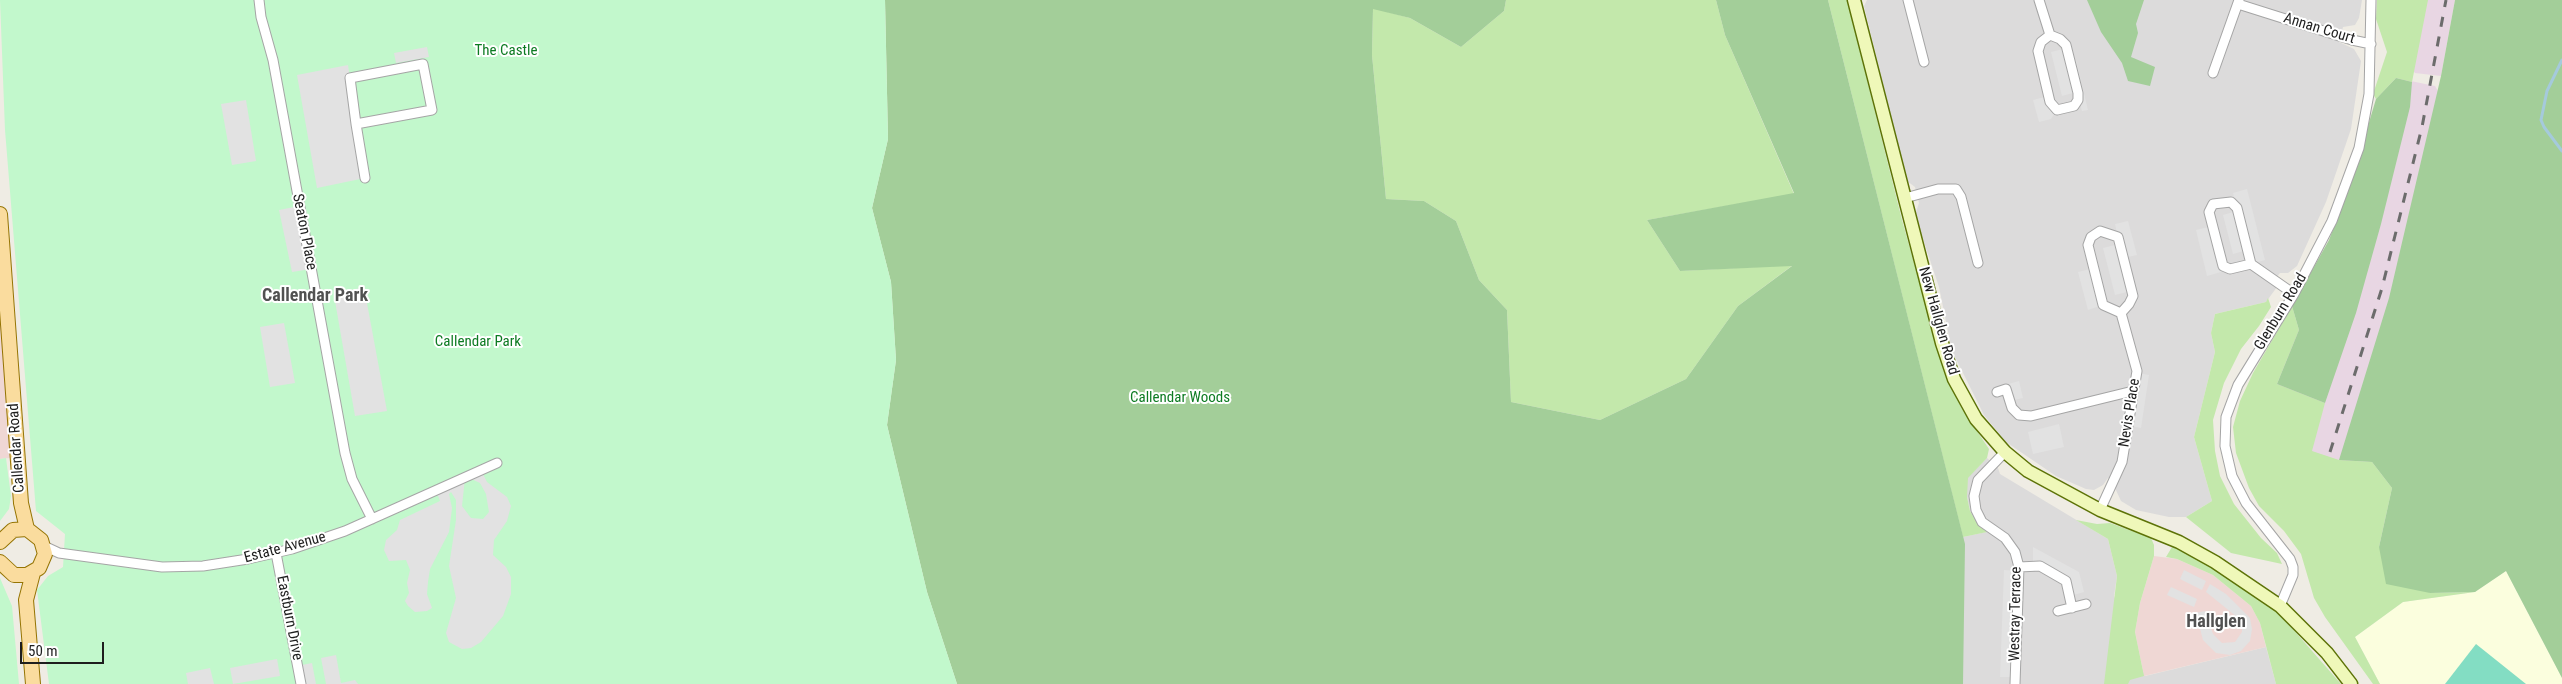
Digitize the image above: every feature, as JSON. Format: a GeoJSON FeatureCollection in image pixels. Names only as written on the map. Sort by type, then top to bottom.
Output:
{"type":"FeatureCollection","features":[{"type":"Feature","properties":{"kind":"main road","name":"Callendar Road"},"geometry":{"type":"LineString","coordinates":[[0,214],[2,281],[21,503],[20,530]]}},
{"type":"Feature","properties":{"kind":"main road"},"geometry":{"type":"LineString","coordinates":[[0,542],[20,530],[37,535],[44,546],[43,562],[33,573],[26,600],[33,684]]}},
{"type":"Feature","properties":{"kind":"main road"},"geometry":{"type":"LineString","coordinates":[[4,567],[20,576],[33,573]]}},
{"type":"Feature","properties":{"kind":"main road"},"geometry":{"type":"LineString","coordinates":[[4,567],[26,600]]}},
{"type":"Feature","properties":{"kind":"street","name":"Seaton Place"},"geometry":{"type":"LineString","coordinates":[[259,0],[260,17],[273,60],[344,453],[352,479],[372,520]]}},
{"type":"Feature","properties":{"kind":"street","name":"New Hallglen Road"},"geometry":{"type":"LineString","coordinates":[[1854,0],[1942,343],[1954,379],[1976,419],[2005,452],[2035,476],[2100,510],[2186,546],[2215,562],[2280,606],[2327,653],[2351,684]]}},
{"type":"Feature","properties":{"kind":"street"},"geometry":{"type":"LineString","coordinates":[[1908,0],[1924,62]]}},
{"type":"Feature","properties":{"kind":"street"},"geometry":{"type":"LineString","coordinates":[[2039,0],[2050,35]]}},
{"type":"Feature","properties":{"kind":"street","name":"Glenburn Road"},"geometry":{"type":"LineString","coordinates":[[2280,606],[2293,575],[2293,567],[2290,559],[2246,503],[2232,476],[2225,446],[2226,417],[2238,386],[2294,294],[2332,221],[2359,148],[2368,94],[2371,0]]}},
{"type":"Feature","properties":{"kind":"street","name":"Annan Court"},"geometry":{"type":"LineString","coordinates":[[2213,74],[2239,2],[2371,44]]}},
{"type":"Feature","properties":{"kind":"street"},"geometry":{"type":"LineString","coordinates":[[2050,35],[2060,39],[2066,45],[2078,94],[2078,100],[2074,106],[2057,110],[2050,102],[2038,51],[2041,42],[2050,35]]}},
{"type":"Feature","properties":{"kind":"street"},"geometry":{"type":"LineString","coordinates":[[356,124],[432,110],[423,64],[350,78],[356,124],[366,178]]}},
{"type":"Feature","properties":{"kind":"street"},"geometry":{"type":"LineString","coordinates":[[1905,198],[1938,189],[1956,189],[1961,197],[1978,263]]}},
{"type":"Feature","properties":{"kind":"street"},"geometry":{"type":"LineString","coordinates":[[2251,264],[2230,269],[2223,266],[2209,212],[2213,204],[2231,202],[2237,208],[2251,264],[2294,294]]}},
{"type":"Feature","properties":{"kind":"street"},"geometry":{"type":"LineString","coordinates":[[2100,231],[2118,237],[2133,296],[2121,313],[2102,305],[2088,244],[2091,237],[2100,231]]}},
{"type":"Feature","properties":{"kind":"street","name":"Nevis Place"},"geometry":{"type":"LineString","coordinates":[[2100,510],[2122,462],[2136,370],[2121,313]]}},
{"type":"Feature","properties":{"kind":"street"},"geometry":{"type":"LineString","coordinates":[[1997,392],[2006,389],[2012,408],[2019,415],[2031,416],[2133,391]]}},
{"type":"Feature","properties":{"kind":"street","name":"Westray Terrace"},"geometry":{"type":"LineString","coordinates":[[2005,452],[1978,480],[1974,496],[1976,510],[1982,522],[2005,538],[2015,552],[2019,567],[2016,684]]}},
{"type":"Feature","properties":{"kind":"street","name":"Estate Avenue"},"geometry":{"type":"LineString","coordinates":[[44,546],[59,553],[110,561],[178,567],[204,566],[276,553],[325,538],[372,520],[497,463]]}},
{"type":"Feature","properties":{"kind":"street"},"geometry":{"type":"LineString","coordinates":[[43,562],[59,553]]}},
{"type":"Feature","properties":{"kind":"street","name":"Eastburn Drive"},"geometry":{"type":"LineString","coordinates":[[276,553],[301,684]]}},
{"type":"Feature","properties":{"kind":"street"},"geometry":{"type":"LineString","coordinates":[[2019,567],[2040,566],[2066,580],[2072,608]]}},
{"type":"Feature","properties":{"kind":"street"},"geometry":{"type":"LineString","coordinates":[[2058,611],[2086,604]]}},
{"type":"Feature","properties":{"kind":"shaded area"},"geometry":{"type":"Polygon","coordinates":[[[1867,0],[2362,0],[2359,18],[2355,25],[2343,27],[2339,42],[2354,49],[2361,61],[2351,129],[2326,202],[2297,266],[2288,273],[2280,273],[2272,283],[2277,287],[2266,302],[2215,314],[2211,333],[2215,352],[2194,437],[2212,501],[2186,517],[2169,517],[2136,510],[2121,501],[2115,488],[2117,482],[2108,478],[2103,485],[2094,490],[2086,489],[2056,476],[2006,442],[1984,415],[1952,351],[1939,287],[1915,215],[1919,203],[1915,187],[1907,181],[1864,6],[1867,0]]]}},
{"type":"Feature","properties":{"kind":"shaded area"},"geometry":{"type":"Polygon","coordinates":[[[2417,0],[2455,0],[2441,76],[2415,73],[2408,65],[2417,0]]]}},
{"type":"Feature","properties":{"kind":"shaded area"},"geometry":{"type":"Polygon","coordinates":[[[427,47],[429,57],[396,63],[394,53],[427,47]]]}},
{"type":"Feature","properties":{"kind":"shaded area"},"geometry":{"type":"Polygon","coordinates":[[[2067,48],[2070,61],[2076,60],[2088,110],[2082,111],[2077,92],[2062,96],[2051,52],[2067,48]]]}},
{"type":"Feature","properties":{"kind":"shaded area"},"geometry":{"type":"Polygon","coordinates":[[[348,65],[365,178],[317,188],[297,75],[348,65]]]}},
{"type":"Feature","properties":{"kind":"shaded area"},"geometry":{"type":"Polygon","coordinates":[[[2396,78],[2435,86],[2445,103],[2342,511],[2277,384],[2396,78]]]}},
{"type":"Feature","properties":{"kind":"shaded area"},"geometry":{"type":"Polygon","coordinates":[[[2048,96],[2057,110],[2051,119],[2039,122],[2033,100],[2048,96]]]}},
{"type":"Feature","properties":{"kind":"shaded area"},"geometry":{"type":"Polygon","coordinates":[[[246,100],[256,161],[232,165],[221,104],[246,100]]]}},
{"type":"Feature","properties":{"kind":"shaded area"},"geometry":{"type":"Polygon","coordinates":[[[2247,189],[2265,260],[2251,264],[2247,250],[2233,254],[2223,215],[2237,211],[2233,193],[2247,189]]]}},
{"type":"Feature","properties":{"kind":"shaded area"},"geometry":{"type":"Polygon","coordinates":[[[299,206],[311,269],[292,272],[279,210],[299,206]]]}},
{"type":"Feature","properties":{"kind":"shaded area"},"geometry":{"type":"Polygon","coordinates":[[[2128,221],[2137,255],[2123,258],[2131,291],[2115,295],[2103,248],[2119,244],[2115,224],[2128,221]]]}},
{"type":"Feature","properties":{"kind":"shaded area"},"geometry":{"type":"Polygon","coordinates":[[[2213,226],[2223,266],[2221,272],[2207,276],[2196,230],[2213,226]]]}},
{"type":"Feature","properties":{"kind":"shaded area"},"geometry":{"type":"Polygon","coordinates":[[[2094,268],[2103,305],[2088,310],[2078,272],[2094,268]]]}},
{"type":"Feature","properties":{"kind":"shaded area"},"geometry":{"type":"Polygon","coordinates":[[[0,281],[18,457],[0,459],[0,281]]]}},
{"type":"Feature","properties":{"kind":"shaded area"},"geometry":{"type":"Polygon","coordinates":[[[364,287],[387,411],[355,416],[335,301],[356,289],[364,287]]]}},
{"type":"Feature","properties":{"kind":"shaded area"},"geometry":{"type":"Polygon","coordinates":[[[284,323],[295,383],[270,387],[260,327],[284,323]]]}},
{"type":"Feature","properties":{"kind":"shaded area"},"geometry":{"type":"Polygon","coordinates":[[[2139,373],[2149,375],[2141,428],[2131,426],[2139,373]]]}},
{"type":"Feature","properties":{"kind":"shaded area"},"geometry":{"type":"Polygon","coordinates":[[[2019,381],[2023,398],[2009,401],[2005,385],[2019,381]]]}},
{"type":"Feature","properties":{"kind":"shaded area"},"geometry":{"type":"Polygon","coordinates":[[[2059,424],[2064,447],[2033,454],[2028,432],[2059,424]]]}},
{"type":"Feature","properties":{"kind":"shaded area"},"geometry":{"type":"Polygon","coordinates":[[[1987,458],[1998,468],[2000,474],[2108,539],[2117,576],[2114,596],[2145,676],[2266,647],[2276,684],[1963,684],[1963,537],[1986,532],[1979,526],[1970,511],[1967,497],[1967,478],[1987,458]]]}},
{"type":"Feature","properties":{"kind":"shaded area"},"geometry":{"type":"Polygon","coordinates":[[[481,470],[487,482],[507,497],[511,506],[507,521],[494,540],[493,555],[506,567],[511,577],[511,594],[503,616],[481,642],[471,648],[462,649],[449,642],[446,633],[456,598],[449,566],[456,520],[456,500],[451,492],[449,494],[452,508],[449,532],[430,569],[427,594],[432,608],[427,611],[415,612],[408,606],[405,601],[409,593],[407,583],[410,570],[406,560],[389,561],[384,550],[386,540],[397,530],[400,520],[440,501],[436,491],[465,478],[462,506],[471,518],[483,519],[489,512],[486,494],[480,483],[467,477],[481,470]]]}},
{"type":"Feature","properties":{"kind":"shaded area"},"geometry":{"type":"Polygon","coordinates":[[[2033,547],[2079,572],[2084,592],[2070,596],[2066,581],[2033,566],[2033,547]]]}},
{"type":"Feature","properties":{"kind":"shaded area"},"geometry":{"type":"Polygon","coordinates":[[[2154,556],[2177,559],[2213,575],[2251,606],[2260,623],[2266,647],[2144,676],[2135,632],[2140,603],[2154,556]]]}},
{"type":"Feature","properties":{"kind":"shaded area"},"geometry":{"type":"Polygon","coordinates":[[[2004,570],[2019,571],[2016,677],[2000,677],[2004,570]]]}},
{"type":"Feature","properties":{"kind":"shaded area"},"geometry":{"type":"Polygon","coordinates":[[[2184,570],[2206,581],[2202,590],[2180,579],[2184,570]]]}},
{"type":"Feature","properties":{"kind":"shaded area"},"geometry":{"type":"Polygon","coordinates":[[[2506,571],[2562,678],[2562,684],[2380,684],[2355,637],[2403,602],[2475,592],[2506,571]]]}},
{"type":"Feature","properties":{"kind":"shaded area"},"geometry":{"type":"Polygon","coordinates":[[[2210,584],[2226,594],[2250,618],[2252,629],[2250,641],[2241,651],[2230,655],[2216,653],[2203,640],[2196,613],[2205,611],[2213,634],[2222,643],[2235,642],[2242,632],[2242,623],[2237,617],[2206,592],[2210,584]]]}},
{"type":"Feature","properties":{"kind":"shaded area"},"geometry":{"type":"Polygon","coordinates":[[[2171,587],[2197,599],[2194,607],[2167,595],[2171,587]]]}},
{"type":"Feature","properties":{"kind":"shaded area"},"geometry":{"type":"Polygon","coordinates":[[[336,655],[341,683],[355,680],[358,684],[326,684],[321,658],[336,655]]]}},
{"type":"Feature","properties":{"kind":"shaded area"},"geometry":{"type":"Polygon","coordinates":[[[277,659],[280,676],[233,684],[230,668],[277,659]]]}},
{"type":"Feature","properties":{"kind":"shaded area"},"geometry":{"type":"Polygon","coordinates":[[[312,663],[316,684],[305,684],[302,665],[312,663]]]}},
{"type":"Feature","properties":{"kind":"shaded area"},"geometry":{"type":"Polygon","coordinates":[[[210,668],[214,684],[188,684],[186,673],[210,668]]]}},
{"type":"Feature","properties":{"kind":"green space","name":"Callendar Park"},"geometry":{"type":"Polygon","coordinates":[[[0,0],[885,0],[888,139],[872,208],[891,282],[896,360],[887,425],[927,592],[957,684],[49,684],[37,590],[48,576],[63,567],[65,534],[36,511],[5,130],[0,0]]]}},
{"type":"Feature","properties":{"kind":"green space","name":"Callendar Woods"},"geometry":{"type":"Polygon","coordinates":[[[885,0],[1506,0],[1504,11],[1461,47],[1410,18],[1373,9],[1372,55],[1386,199],[1424,201],[1456,221],[1479,280],[1507,310],[1511,402],[1600,420],[1686,379],[1738,306],[1792,266],[1680,271],[1647,220],[1794,193],[1725,35],[1716,0],[1828,0],[1965,544],[1963,684],[957,684],[927,592],[887,425],[896,360],[891,282],[872,208],[888,139],[885,0]]]}},
{"type":"Feature","properties":{"kind":"green space"},"geometry":{"type":"Polygon","coordinates":[[[1506,0],[1716,0],[1725,35],[1794,194],[1647,220],[1680,271],[1793,265],[1738,306],[1686,379],[1600,420],[1511,402],[1507,310],[1479,280],[1456,221],[1424,201],[1386,199],[1372,55],[1373,8],[1410,18],[1461,47],[1504,11],[1506,0]]]}},
{"type":"Feature","properties":{"kind":"green space"},"geometry":{"type":"Polygon","coordinates":[[[1828,0],[1847,0],[1902,220],[1944,371],[1961,407],[1989,449],[1987,458],[1968,478],[1967,497],[1970,511],[1979,526],[1987,532],[1963,537],[1828,0]]]}},
{"type":"Feature","properties":{"kind":"green space"},"geometry":{"type":"Polygon","coordinates":[[[2087,0],[2144,0],[2136,24],[2138,33],[2131,57],[2155,67],[2150,86],[2128,81],[2122,63],[2101,32],[2087,0]]]}},
{"type":"Feature","properties":{"kind":"green space"},"geometry":{"type":"Polygon","coordinates":[[[2377,0],[2428,0],[2412,82],[2396,78],[2376,99],[2373,94],[2387,52],[2376,19],[2377,0]]]}},
{"type":"Feature","properties":{"kind":"green space"},"geometry":{"type":"Polygon","coordinates":[[[2455,0],[2562,0],[2562,678],[2506,571],[2475,592],[2430,593],[2386,584],[2379,547],[2392,488],[2372,462],[2339,460],[2389,298],[2441,76],[2455,0]]]}},
{"type":"Feature","properties":{"kind":"green space"},"geometry":{"type":"Polygon","coordinates":[[[2396,78],[2412,82],[2410,107],[2381,224],[2356,313],[2325,403],[2277,384],[2299,330],[2292,306],[2329,240],[2353,176],[2376,99],[2396,78]]]}},
{"type":"Feature","properties":{"kind":"green space"},"geometry":{"type":"Polygon","coordinates":[[[2268,298],[2271,307],[2241,349],[2224,383],[2213,420],[2215,451],[2220,476],[2234,504],[2261,538],[2277,553],[2282,564],[2231,553],[2186,517],[2212,501],[2194,437],[2215,352],[2211,333],[2215,314],[2266,302],[2268,298]]]}},
{"type":"Feature","properties":{"kind":"green space"},"geometry":{"type":"Polygon","coordinates":[[[2292,306],[2299,330],[2277,384],[2325,403],[2312,451],[2339,460],[2372,462],[2392,488],[2379,547],[2430,593],[2475,592],[2403,602],[2355,637],[2380,684],[2373,684],[2325,617],[2314,598],[2301,554],[2284,531],[2259,506],[2249,488],[2236,453],[2233,427],[2240,401],[2253,373],[2292,306]]]}},
{"type":"Feature","properties":{"kind":"green space"},"geometry":{"type":"Polygon","coordinates":[[[6,458],[11,496],[9,509],[0,521],[0,459],[6,458]]]}},
{"type":"Feature","properties":{"kind":"green space"},"geometry":{"type":"Polygon","coordinates":[[[2076,520],[2097,524],[2110,523],[2151,538],[2154,545],[2154,556],[2140,603],[2135,632],[2144,676],[2130,680],[2128,684],[2104,684],[2117,576],[2108,539],[2076,520]]]}},
{"type":"Feature","properties":{"kind":"green space"},"geometry":{"type":"Polygon","coordinates":[[[2172,547],[2216,566],[2277,611],[2341,684],[2276,684],[2260,623],[2251,606],[2213,575],[2177,559],[2166,557],[2172,547]]]}},
{"type":"Feature","properties":{"kind":"green space"},"geometry":{"type":"Polygon","coordinates":[[[0,578],[12,606],[19,684],[0,684],[0,578]]]}},
{"type":"Feature","properties":{"kind":"green space"},"geometry":{"type":"Polygon","coordinates":[[[2476,644],[2526,684],[2445,684],[2476,644]]]}},
{"type":"Feature","properties":{"kind":"waterway"},"geometry":{"type":"LineString","coordinates":[[2562,60],[2547,91],[2541,120],[2562,151]]}},
{"type":"Feature","properties":{"kind":"railway"},"geometry":{"type":"LineString","coordinates":[[2330,452],[2382,288],[2422,127],[2446,0]]}},
{"type":"Feature","properties":{"kind":"district","name":"Callendar Park"},"geometry":{"type":"Point","coordinates":[315,296]}},
{"type":"Feature","properties":{"kind":"district","name":"Hallglen"},"geometry":{"type":"Point","coordinates":[2216,622]}},
{"type":"Feature","properties":{"kind":"park label","name":"The Castle"},"geometry":{"type":"Point","coordinates":[506,51]}}]}
